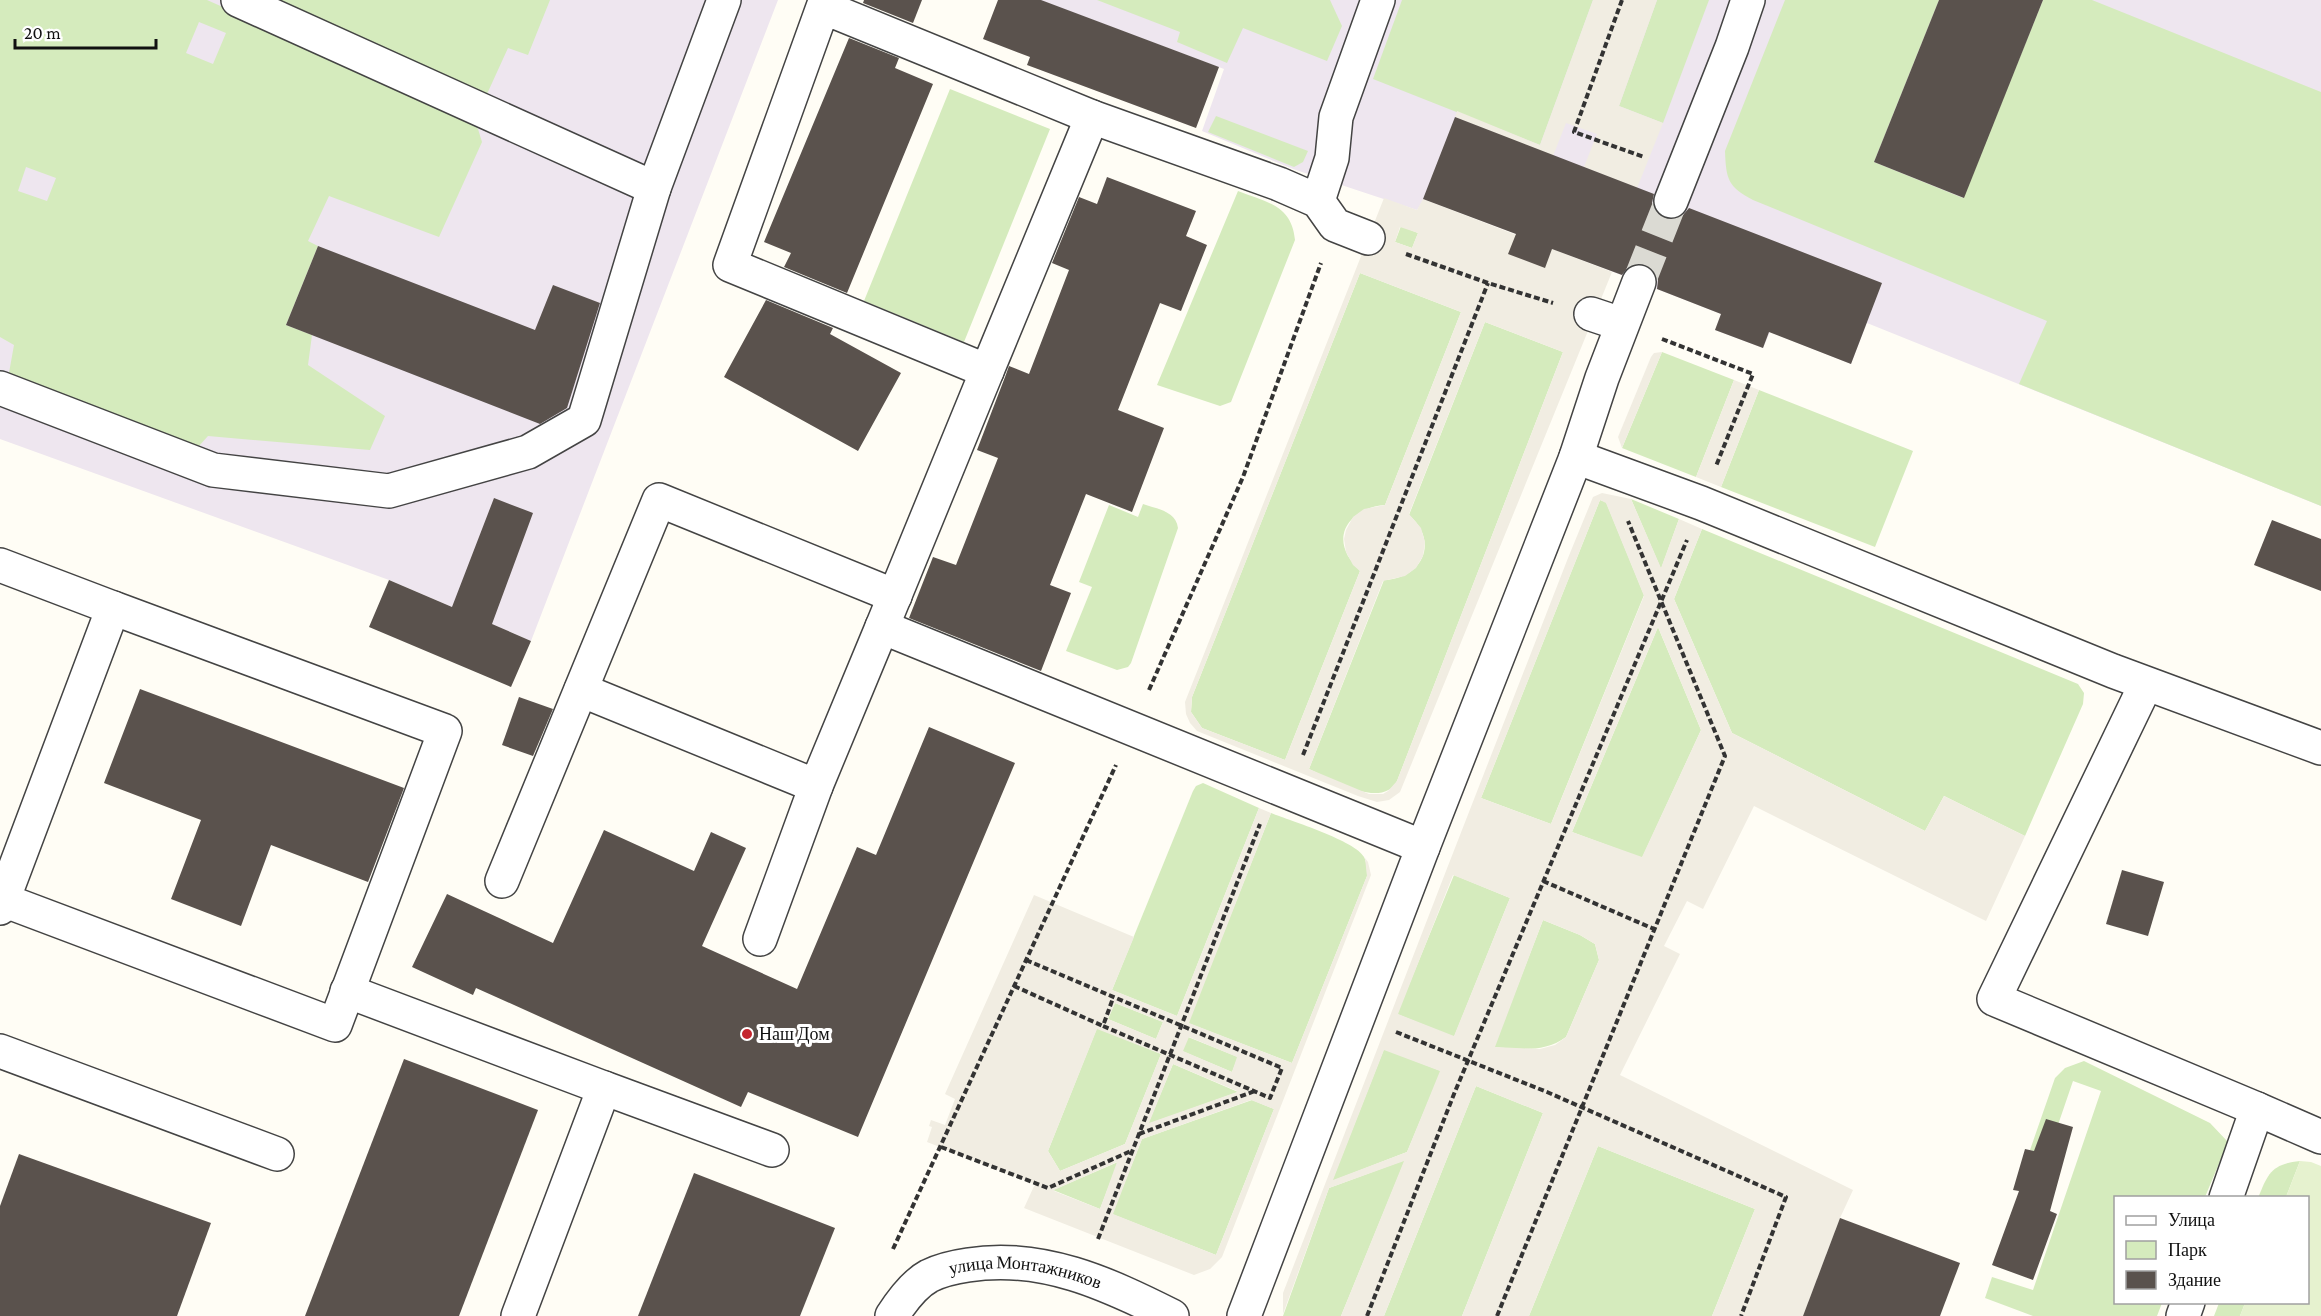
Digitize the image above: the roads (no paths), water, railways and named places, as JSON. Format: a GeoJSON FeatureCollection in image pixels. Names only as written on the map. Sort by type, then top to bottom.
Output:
{"type":"FeatureCollection","features":[{"type":"Feature","properties":{"kind":"street"},"geometry":{"type":"LineString","coordinates":[[238,0],[654,188]]}},
{"type":"Feature","properties":{"kind":"street"},"geometry":{"type":"LineString","coordinates":[[0,388],[213,470],[389,491],[528,452],[584,420],[654,188],[724,0]]}},
{"type":"Feature","properties":{"kind":"street"},"geometry":{"type":"LineString","coordinates":[[1327,213],[1335,117],[1378,0]]}},
{"type":"Feature","properties":{"kind":"street"},"geometry":{"type":"LineString","coordinates":[[1671,201],[1732,47],[1748,0]]}},
{"type":"Feature","properties":{"kind":"street"},"geometry":{"type":"LineString","coordinates":[[987,371],[730,265],[823,7],[1092,117],[1279,184],[1368,238]]}},
{"type":"Feature","properties":{"kind":"street"},"geometry":{"type":"LineString","coordinates":[[759,939],[816,786],[1092,117]]}},
{"type":"Feature","properties":{"kind":"street"},"geometry":{"type":"LineString","coordinates":[[1244,1316],[1423,847],[1576,457],[1639,282]]}},
{"type":"Feature","properties":{"kind":"street"},"geometry":{"type":"LineString","coordinates":[[1591,314],[1622,324]]}},
{"type":"Feature","properties":{"kind":"street"},"geometry":{"type":"LineString","coordinates":[[1576,457],[1701,503],[2146,684],[2321,748]]}},
{"type":"Feature","properties":{"kind":"street"},"geometry":{"type":"LineString","coordinates":[[502,881],[659,500],[895,596]]}},
{"type":"Feature","properties":{"kind":"street"},"geometry":{"type":"LineString","coordinates":[[0,565],[445,731],[335,1025],[2,904],[113,608]]}},
{"type":"Feature","properties":{"kind":"street"},"geometry":{"type":"LineString","coordinates":[[882,627],[1423,847]]}},
{"type":"Feature","properties":{"kind":"street"},"geometry":{"type":"LineString","coordinates":[[2146,684],[1994,999],[2321,1137]]}},
{"type":"Feature","properties":{"kind":"street"},"geometry":{"type":"LineString","coordinates":[[581,690],[816,786]]}},
{"type":"Feature","properties":{"kind":"street"},"geometry":{"type":"LineString","coordinates":[[347,991],[772,1150]]}},
{"type":"Feature","properties":{"kind":"street"},"geometry":{"type":"LineString","coordinates":[[0,1051],[277,1154]]}},
{"type":"Feature","properties":{"kind":"street"},"geometry":{"type":"LineString","coordinates":[[518,1316],[604,1088]]}},
{"type":"Feature","properties":{"kind":"street"},"geometry":{"type":"LineString","coordinates":[[2226,1196],[2257,1109]]}},
{"type":"Feature","properties":{"kind":"street","name":"улица Монтажников"},"geometry":{"type":"LineString","coordinates":[[892,1316],[909,1293],[927,1277],[950,1268],[979,1263],[1031,1263],[1084,1277],[1173,1316]]}},
{"type":"Feature","properties":{"kind":"tunnel"},"geometry":{"type":"LineString","coordinates":[[1639,282],[1671,201]]}},
{"type":"Feature","properties":{"kind":"place","name":"Наш Дом"},"geometry":{"type":"Point","coordinates":[747,1034]}}]}
